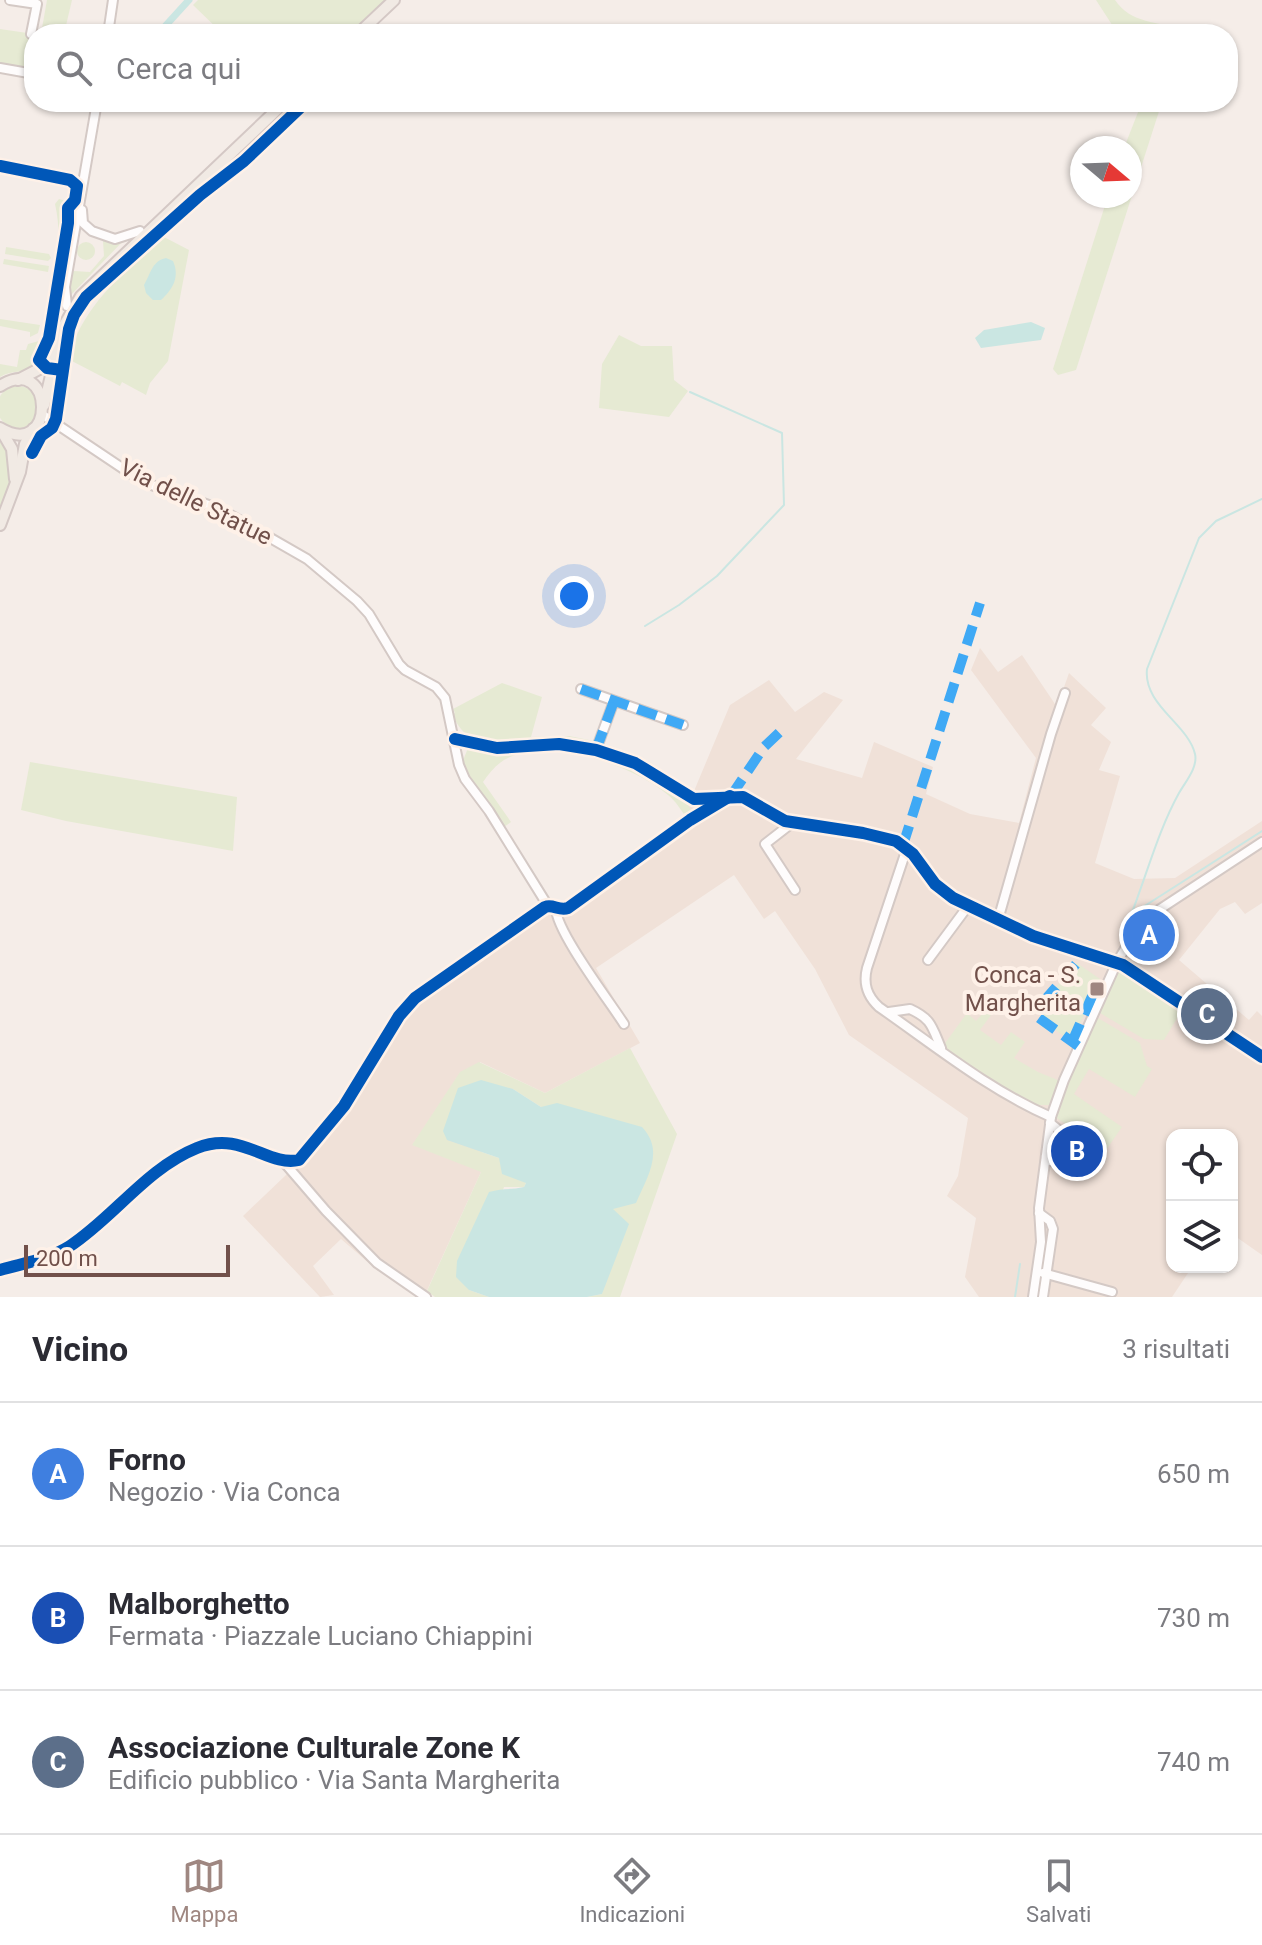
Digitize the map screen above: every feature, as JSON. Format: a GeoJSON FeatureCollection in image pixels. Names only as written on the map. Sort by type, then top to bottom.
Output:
{"type":"FeatureCollection","features":[{"type":"Feature","properties":{"kind":"main road"},"geometry":{"type":"LineString","coordinates":[[369,24],[394,0]]}},
{"type":"Feature","properties":{"kind":"main road"},"geometry":{"type":"LineString","coordinates":[[0,525],[20,472],[25,444],[43,410],[62,329],[72,308],[86,290],[274,112]]}},
{"type":"Feature","properties":{"kind":"main road"},"geometry":{"type":"LineString","coordinates":[[2,384],[37,371],[46,360],[67,306],[84,282],[201,180]]}},
{"type":"Feature","properties":{"kind":"main road"},"geometry":{"type":"LineString","coordinates":[[18,380],[36,388],[43,410]]}},
{"type":"Feature","properties":{"kind":"main road"},"geometry":{"type":"LineString","coordinates":[[0,428],[19,434],[33,429]]}},
{"type":"Feature","properties":{"kind":"main road"},"geometry":{"type":"LineString","coordinates":[[0,428],[10,444],[14,461],[11,496]]}},
{"type":"Feature","properties":{"kind":"street"},"geometry":{"type":"LineString","coordinates":[[10,0],[37,4],[33,24]]}},
{"type":"Feature","properties":{"kind":"street"},"geometry":{"type":"LineString","coordinates":[[109,24],[113,0]]}},
{"type":"Feature","properties":{"kind":"street"},"geometry":{"type":"LineString","coordinates":[[0,68],[24,72]]}},
{"type":"Feature","properties":{"kind":"street"},"geometry":{"type":"LineString","coordinates":[[95,112],[82,208],[83,223],[96,233],[115,239],[140,231]]}},
{"type":"Feature","properties":{"kind":"street"},"geometry":{"type":"LineString","coordinates":[[67,306],[65,287],[95,112]]}},
{"type":"Feature","properties":{"kind":"street","name":"Via delle Statue"},"geometry":{"type":"LineString","coordinates":[[43,410],[143,482],[231,514],[289,548],[325,573],[369,614],[405,670],[441,692],[448,705],[459,765],[465,779],[552,907],[565,933],[624,1024]]}},
{"type":"Feature","properties":{"kind":"street"},"geometry":{"type":"LineString","coordinates":[[581,689],[683,725]]}},
{"type":"Feature","properties":{"kind":"street"},"geometry":{"type":"LineString","coordinates":[[998,920],[1065,693]]}},
{"type":"Feature","properties":{"kind":"street"},"geometry":{"type":"LineString","coordinates":[[596,750],[614,701]]}},
{"type":"Feature","properties":{"kind":"street"},"geometry":{"type":"LineString","coordinates":[[455,739],[497,748],[559,744],[596,750],[635,763],[699,803],[730,796],[751,800],[792,823],[878,835],[907,848],[935,884],[968,906],[1054,944],[1117,962],[1262,1057]]}},
{"type":"Feature","properties":{"kind":"street"},"geometry":{"type":"LineString","coordinates":[[0,1270],[42,1260],[68,1247],[167,1165],[199,1147],[217,1143],[235,1144],[283,1161],[299,1160],[356,1088],[409,1003],[552,907],[568,908],[702,812],[730,796]]}},
{"type":"Feature","properties":{"kind":"street"},"geometry":{"type":"LineString","coordinates":[[699,803],[702,812]]}},
{"type":"Feature","properties":{"kind":"street"},"geometry":{"type":"LineString","coordinates":[[689,821],[699,803]]}},
{"type":"Feature","properties":{"kind":"street"},"geometry":{"type":"LineString","coordinates":[[792,823],[765,844],[795,890]]}},
{"type":"Feature","properties":{"kind":"street"},"geometry":{"type":"LineString","coordinates":[[1033,1297],[1041,1242],[1039,1213],[1051,1120],[1064,1080],[1117,962],[1135,932],[1154,913],[1262,842]]}},
{"type":"Feature","properties":{"kind":"street"},"geometry":{"type":"LineString","coordinates":[[907,848],[864,978],[871,998],[1002,1093],[1051,1120],[1066,1135],[1070,1147],[1059,1162],[1050,1161],[1046,1156]]}},
{"type":"Feature","properties":{"kind":"street"},"geometry":{"type":"LineString","coordinates":[[928,960],[968,906]]}},
{"type":"Feature","properties":{"kind":"street"},"geometry":{"type":"LineString","coordinates":[[886,1011],[893,1013],[910,1009],[931,1022],[944,1052]]}},
{"type":"Feature","properties":{"kind":"street"},"geometry":{"type":"LineString","coordinates":[[283,1161],[377,1263],[426,1297]]}},
{"type":"Feature","properties":{"kind":"street"},"geometry":{"type":"LineString","coordinates":[[1039,1213],[1050,1221],[1053,1229],[1043,1297]]}},
{"type":"Feature","properties":{"kind":"street"},"geometry":{"type":"LineString","coordinates":[[1037,1271],[1112,1292]]}},
{"type":"Feature","properties":{"kind":"shaded area"},"geometry":{"type":"Polygon","coordinates":[[[980,648],[998,672],[1022,655],[1057,707],[1069,673],[1106,708],[1091,725],[1111,742],[1099,770],[1120,776],[1095,863],[1134,879],[1175,878],[1262,821],[1262,903],[1245,914],[1235,902],[1220,909],[1179,960],[1249,1020],[1257,1011],[1262,1016],[1262,1255],[1238,1238],[1238,1129],[1166,1129],[1166,1273],[1188,1273],[1172,1297],[979,1297],[965,1277],[976,1218],[947,1196],[958,1176],[968,1118],[849,1035],[815,969],[775,911],[764,919],[734,875],[596,968],[640,1043],[545,1093],[480,1062],[481,1172],[424,1297],[417,1297],[377,1270],[341,1239],[313,1266],[334,1295],[320,1297],[243,1216],[286,1175],[320,1129],[371,1053],[396,1007],[542,901],[554,917],[684,815],[730,705],[769,680],[795,712],[824,692],[843,700],[796,759],[862,778],[874,742],[933,767],[926,794],[970,814],[1019,823],[1036,758],[971,670],[980,648]]]}},
{"type":"Feature","properties":{"kind":"green space"},"geometry":{"type":"Polygon","coordinates":[[[47,0],[72,0],[66,24],[43,24],[47,0]]]}},
{"type":"Feature","properties":{"kind":"green space"},"geometry":{"type":"Polygon","coordinates":[[[198,0],[388,0],[362,24],[213,24],[193,5],[198,0]]]}},
{"type":"Feature","properties":{"kind":"green space"},"geometry":{"type":"Polygon","coordinates":[[[1096,0],[1115,0],[1137,18],[1161,24],[1112,24],[1096,0]]]}},
{"type":"Feature","properties":{"kind":"green space"},"geometry":{"type":"Polygon","coordinates":[[[0,29],[24,33],[24,70],[0,66],[0,29]]]}},
{"type":"Feature","properties":{"kind":"green space"},"geometry":{"type":"Polygon","coordinates":[[[281,112],[291,114],[232,167],[227,162],[281,112]]]}},
{"type":"Feature","properties":{"kind":"green space"},"geometry":{"type":"Polygon","coordinates":[[[1138,112],[1159,112],[1142,164],[1142,136],[1129,136],[1138,112]]]}},
{"type":"Feature","properties":{"kind":"green space"},"geometry":{"type":"Polygon","coordinates":[[[59,199],[66,201],[67,217],[47,340],[36,360],[39,365],[0,377],[0,364],[17,367],[20,350],[26,350],[28,344],[39,341],[44,331],[56,268],[59,236],[55,204],[59,199]]]}},
{"type":"Feature","properties":{"kind":"green space"},"geometry":{"type":"Polygon","coordinates":[[[1104,208],[1128,208],[1076,370],[1058,375],[1053,369],[1104,208]]]}},
{"type":"Feature","properties":{"kind":"green space"},"geometry":{"type":"Polygon","coordinates":[[[164,237],[189,250],[168,361],[150,383],[146,395],[122,382],[120,386],[68,359],[75,339],[94,306],[164,237]]]}},
{"type":"Feature","properties":{"kind":"green space"},"geometry":{"type":"Polygon","coordinates":[[[125,239],[68,298],[71,274],[74,271],[90,272],[104,256],[103,241],[125,239]]]}},
{"type":"Feature","properties":{"kind":"green space"},"geometry":{"type":"Polygon","coordinates":[[[82,242],[90,242],[95,251],[93,258],[82,260],[77,255],[77,247],[82,242]]]}},
{"type":"Feature","properties":{"kind":"green space"},"geometry":{"type":"Polygon","coordinates":[[[6,247],[49,254],[51,258],[48,261],[5,254],[6,247]]]}},
{"type":"Feature","properties":{"kind":"green space"},"geometry":{"type":"Polygon","coordinates":[[[4,259],[49,266],[48,272],[3,264],[4,259]]]}},
{"type":"Feature","properties":{"kind":"green space"},"geometry":{"type":"Polygon","coordinates":[[[0,319],[40,325],[38,333],[30,337],[30,332],[0,326],[0,319]]]}},
{"type":"Feature","properties":{"kind":"green space"},"geometry":{"type":"Polygon","coordinates":[[[619,335],[641,346],[672,346],[674,380],[688,391],[669,417],[599,408],[602,364],[619,335]]]}},
{"type":"Feature","properties":{"kind":"green space"},"geometry":{"type":"Polygon","coordinates":[[[10,388],[26,388],[37,399],[37,415],[26,426],[10,426],[-1,415],[-1,399],[10,388]]]}},
{"type":"Feature","properties":{"kind":"green space"},"geometry":{"type":"Polygon","coordinates":[[[0,442],[10,459],[11,469],[0,516],[0,442]]]}},
{"type":"Feature","properties":{"kind":"green space"},"geometry":{"type":"Polygon","coordinates":[[[502,683],[542,697],[531,737],[569,736],[594,741],[593,745],[548,740],[493,744],[470,737],[460,728],[452,714],[455,713],[453,709],[502,683]]]}},
{"type":"Feature","properties":{"kind":"green space"},"geometry":{"type":"Polygon","coordinates":[[[601,743],[650,762],[701,795],[689,792],[630,757],[600,747],[601,743]]]}},
{"type":"Feature","properties":{"kind":"green space"},"geometry":{"type":"Polygon","coordinates":[[[468,748],[493,753],[565,748],[595,753],[648,774],[686,800],[691,811],[688,819],[668,795],[653,784],[614,765],[570,753],[528,752],[502,762],[483,782],[511,822],[504,827],[469,780],[462,763],[468,748]]]}},
{"type":"Feature","properties":{"kind":"green space"},"geometry":{"type":"Polygon","coordinates":[[[30,762],[237,797],[233,851],[21,810],[30,762]]]}},
{"type":"Feature","properties":{"kind":"green space"},"geometry":{"type":"Polygon","coordinates":[[[1077,963],[1100,979],[1072,1042],[1039,1018],[1048,1007],[1043,1002],[1077,963]]]}},
{"type":"Feature","properties":{"kind":"green space"},"geometry":{"type":"Polygon","coordinates":[[[1120,968],[1182,1010],[1164,1040],[1144,1039],[1100,1013],[1120,968]]]}},
{"type":"Feature","properties":{"kind":"green space"},"geometry":{"type":"Polygon","coordinates":[[[993,1002],[1000,1003],[980,1030],[1001,1045],[1011,1032],[1025,1042],[1014,1058],[1060,1081],[1049,1105],[1023,1101],[943,1046],[967,1013],[976,1021],[993,1002]]]}},
{"type":"Feature","properties":{"kind":"green space"},"geometry":{"type":"Polygon","coordinates":[[[1098,1018],[1140,1043],[1147,1066],[1152,1069],[1135,1097],[1089,1069],[1074,1094],[1122,1127],[1106,1150],[1055,1117],[1071,1074],[1098,1018]]]}},
{"type":"Feature","properties":{"kind":"green space"},"geometry":{"type":"Polygon","coordinates":[[[630,1048],[677,1134],[620,1297],[587,1297],[602,1294],[612,1209],[541,1107],[513,1089],[447,1140],[499,1158],[526,1183],[524,1187],[504,1187],[469,1290],[489,1297],[435,1297],[427,1291],[481,1172],[412,1145],[460,1072],[479,1062],[545,1093],[630,1048]]]}},
{"type":"Feature","properties":{"kind":"water"},"geometry":{"type":"Polygon","coordinates":[[[166,258],[173,261],[175,267],[174,282],[161,300],[153,300],[146,293],[144,285],[155,265],[166,258]]]}},
{"type":"Feature","properties":{"kind":"water"},"geometry":{"type":"Polygon","coordinates":[[[1031,322],[1045,328],[1041,340],[981,348],[975,338],[984,330],[1031,322]]]}},
{"type":"Feature","properties":{"kind":"water"},"geometry":{"type":"Polygon","coordinates":[[[481,1080],[513,1089],[541,1107],[557,1103],[642,1127],[649,1136],[652,1164],[636,1203],[613,1209],[629,1224],[602,1294],[587,1297],[489,1297],[469,1290],[456,1277],[457,1261],[489,1192],[524,1187],[526,1183],[502,1174],[499,1158],[447,1140],[443,1131],[458,1088],[481,1080]]]}},
{"type":"Feature","properties":{"kind":"waterway"},"geometry":{"type":"LineString","coordinates":[[167,24],[189,0]]}},
{"type":"Feature","properties":{"kind":"waterway"},"geometry":{"type":"LineString","coordinates":[[645,626],[717,576],[784,505],[782,433],[690,392]]}},
{"type":"Feature","properties":{"kind":"waterway"},"geometry":{"type":"LineString","coordinates":[[1131,915],[1165,822],[1195,764],[1191,743],[1152,693],[1147,669],[1199,538],[1216,521],[1262,499]]}},
{"type":"Feature","properties":{"kind":"waterway"},"geometry":{"type":"LineString","coordinates":[[1132,914],[1262,831]]}},
{"type":"Feature","properties":{"kind":"waterway"},"geometry":{"type":"LineString","coordinates":[[1015,1297],[1020,1264]]}},
{"type":"Feature","properties":{"kind":"marked path"},"geometry":{"type":"LineString","coordinates":[[903,845],[980,603]]}},
{"type":"Feature","properties":{"kind":"marked path"},"geometry":{"type":"LineString","coordinates":[[581,689],[683,725]]}},
{"type":"Feature","properties":{"kind":"marked path"},"geometry":{"type":"LineString","coordinates":[[596,750],[614,701]]}},
{"type":"Feature","properties":{"kind":"marked path"},"geometry":{"type":"LineString","coordinates":[[731,796],[764,747],[785,727]]}},
{"type":"Feature","properties":{"kind":"marked path"},"geometry":{"type":"LineString","coordinates":[[1043,1002],[1077,963]]}},
{"type":"Feature","properties":{"kind":"marked path"},"geometry":{"type":"LineString","coordinates":[[1072,1042],[1096,987]]}},
{"type":"Feature","properties":{"kind":"marked path"},"geometry":{"type":"LineString","coordinates":[[1039,1018],[1078,1046]]}},
{"type":"Feature","properties":{"kind":"cycle path"},"geometry":{"type":"LineString","coordinates":[[32,453],[41,436],[52,428],[56,419],[69,329],[86,297],[200,195],[244,161],[296,112]]}},
{"type":"Feature","properties":{"kind":"cycle path"},"geometry":{"type":"LineString","coordinates":[[0,166],[70,180],[77,186],[75,200],[68,208],[49,338],[39,360],[47,368],[62,370]]}},
{"type":"Feature","properties":{"kind":"cycle path"},"geometry":{"type":"LineString","coordinates":[[455,739],[497,748],[559,744],[596,750],[635,763],[694,799],[743,797],[785,821],[896,841],[913,854],[935,884],[953,898],[1033,936],[1123,965],[1262,1057]]}},
{"type":"Feature","properties":{"kind":"cycle path"},"geometry":{"type":"LineString","coordinates":[[0,1270],[62,1251],[86,1234],[146,1180],[197,1148],[227,1143],[276,1159],[299,1160],[344,1106],[399,1016],[415,998],[545,907],[568,908],[690,820],[730,796]]}},
{"type":"Feature","properties":{"kind":"place","name":"Forno"},"geometry":{"type":"Point","coordinates":[1149,935]}},
{"type":"Feature","properties":{"kind":"place","name":"Conca - S. Margherita"},"geometry":{"type":"Point","coordinates":[1097,989]}},
{"type":"Feature","properties":{"kind":"place","name":"Associazione Culturale Zone K"},"geometry":{"type":"Point","coordinates":[1207,1014]}},
{"type":"Feature","properties":{"kind":"place","name":"Malborghetto"},"geometry":{"type":"Point","coordinates":[1077,1151]}}]}
